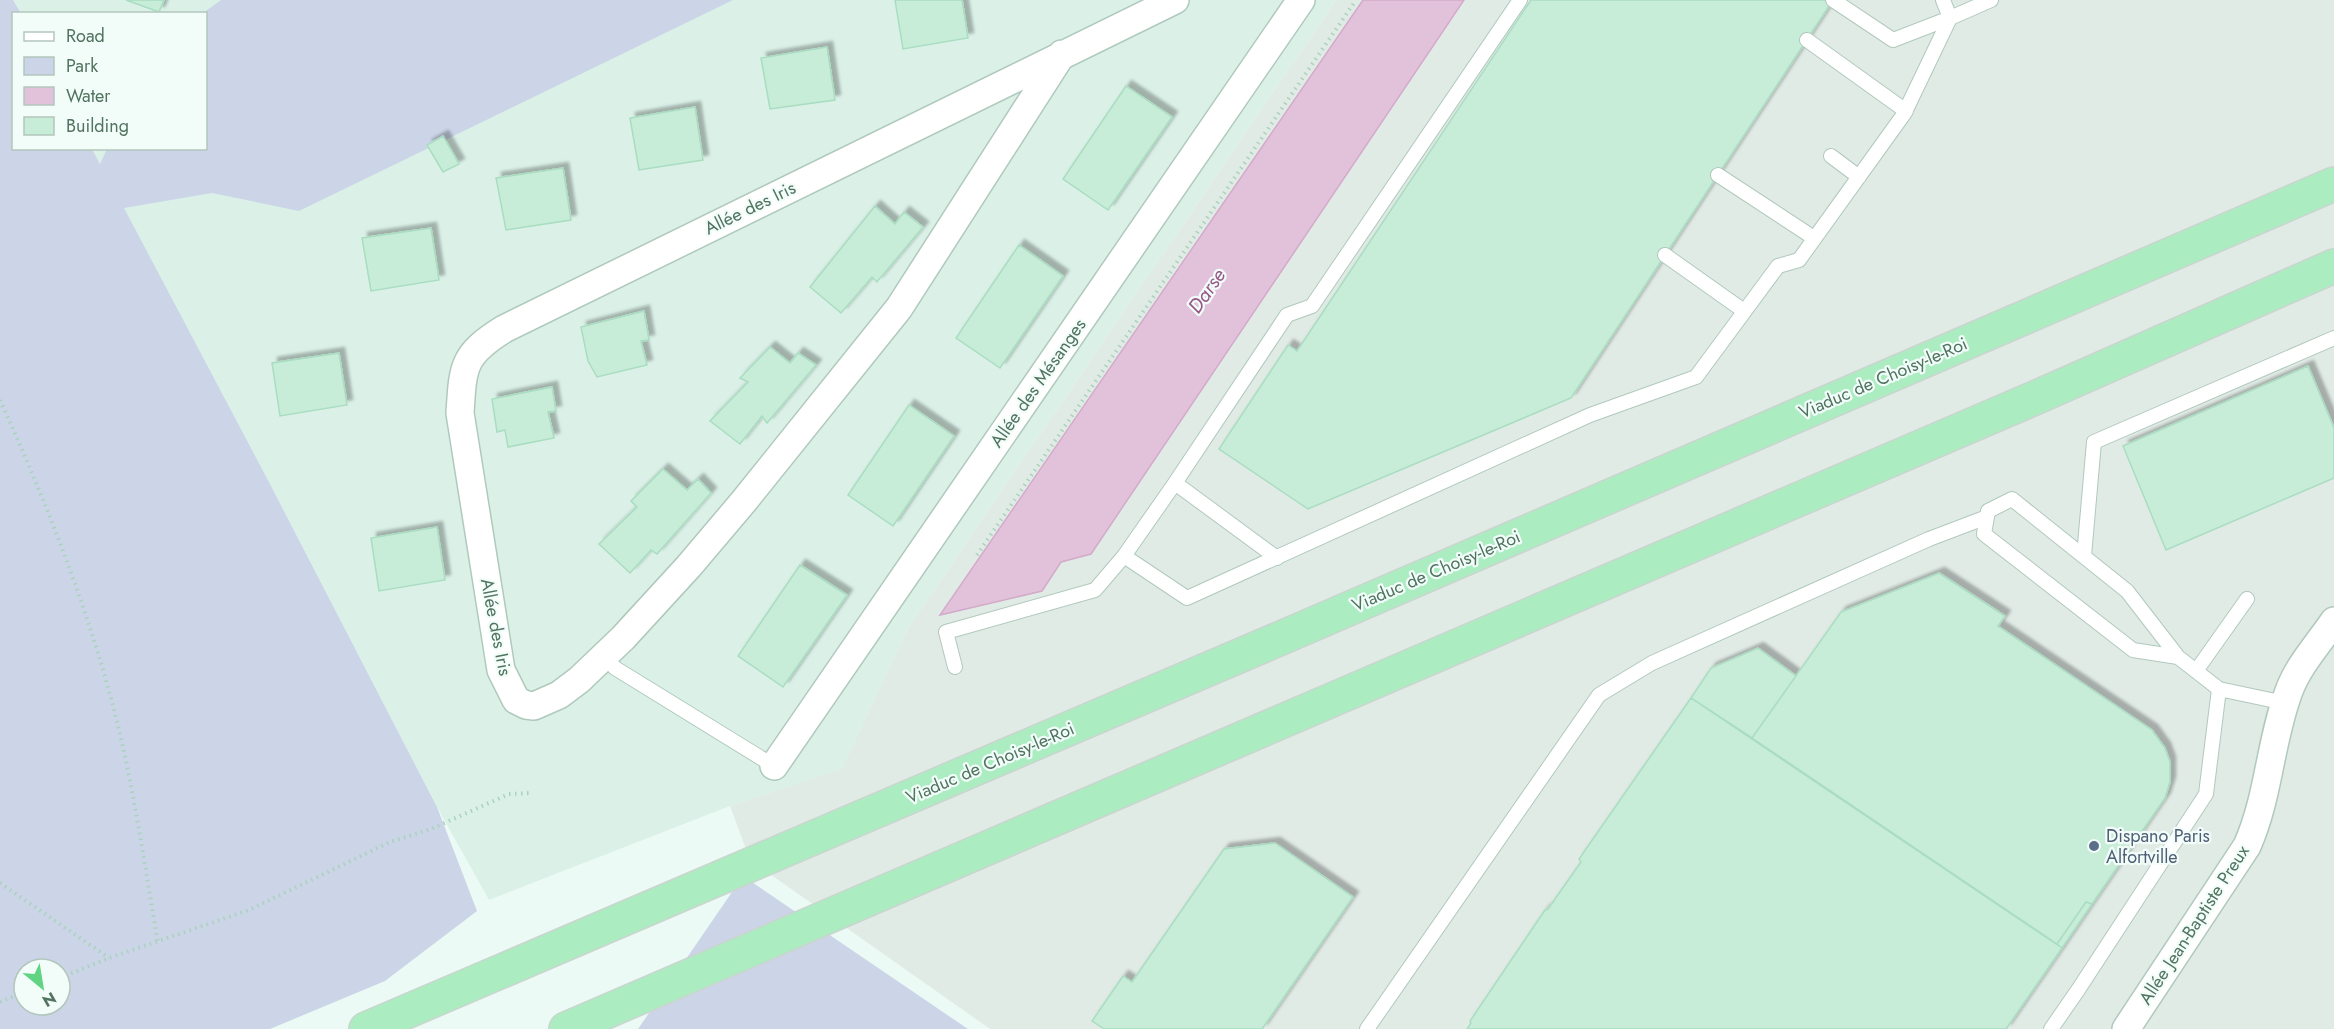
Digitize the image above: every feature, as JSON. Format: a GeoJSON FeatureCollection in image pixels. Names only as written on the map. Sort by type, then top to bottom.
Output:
{"type":"FeatureCollection","features":[{"type":"Feature","properties":{"kind":"highway","name":"Viaduc de Choisy-le-Roi"},"geometry":{"type":"LineString","coordinates":[[366,1029],[2334,184]]}},
{"type":"Feature","properties":{"kind":"highway"},"geometry":{"type":"LineString","coordinates":[[566,1029],[2026,401],[2334,266]]}},
{"type":"Feature","properties":{"kind":"street","name":"Allée des Iris"},"geometry":{"type":"LineString","coordinates":[[1062,54],[899,308],[710,542],[623,638],[559,696],[544,703],[526,705],[516,700],[501,670],[460,413],[462,379],[467,362],[483,342],[504,329],[1062,54],[1175,0]]}},
{"type":"Feature","properties":{"kind":"street","name":"Allée des Mésanges"},"geometry":{"type":"LineString","coordinates":[[774,766],[1301,0]]}},
{"type":"Feature","properties":{"kind":"street","name":"Allée Jean-Baptiste Preux"},"geometry":{"type":"LineString","coordinates":[[2126,1029],[2247,846],[2259,816],[2285,703],[2298,673],[2334,621]]}},
{"type":"Feature","properties":{"kind":"lane"},"geometry":{"type":"LineString","coordinates":[[955,667],[946,632],[1095,590],[1124,556],[1287,315],[1312,306],[1520,0]]}},
{"type":"Feature","properties":{"kind":"lane"},"geometry":{"type":"LineString","coordinates":[[1833,0],[1893,40],[1991,0]]}},
{"type":"Feature","properties":{"kind":"lane"},"geometry":{"type":"LineString","coordinates":[[1124,556],[1188,598],[1590,415],[1696,377],[1778,266],[1799,260],[1906,111],[1950,18],[1943,0]]}},
{"type":"Feature","properties":{"kind":"lane"},"geometry":{"type":"LineString","coordinates":[[1807,40],[1906,111]]}},
{"type":"Feature","properties":{"kind":"lane"},"geometry":{"type":"LineString","coordinates":[[1831,156],[1859,177]]}},
{"type":"Feature","properties":{"kind":"lane"},"geometry":{"type":"LineString","coordinates":[[1718,175],[1814,238]]}},
{"type":"Feature","properties":{"kind":"lane"},"geometry":{"type":"LineString","coordinates":[[1665,255],[1744,311]]}},
{"type":"Feature","properties":{"kind":"lane"},"geometry":{"type":"LineString","coordinates":[[2084,556],[2094,442],[2334,338]]}},
{"type":"Feature","properties":{"kind":"lane"},"geometry":{"type":"LineString","coordinates":[[1175,483],[1277,558]]}},
{"type":"Feature","properties":{"kind":"lane"},"geometry":{"type":"LineString","coordinates":[[2178,657],[2133,650],[1984,534],[1988,511],[2012,499],[2127,591],[2178,657],[2219,688],[2285,703]]}},
{"type":"Feature","properties":{"kind":"lane"},"geometry":{"type":"LineString","coordinates":[[1367,1029],[1599,695],[1652,663],[1929,539],[1987,517]]}},
{"type":"Feature","properties":{"kind":"lane"},"geometry":{"type":"LineString","coordinates":[[2196,671],[2247,599]]}},
{"type":"Feature","properties":{"kind":"lane"},"geometry":{"type":"LineString","coordinates":[[604,656],[615,668],[774,766]]}},
{"type":"Feature","properties":{"kind":"lane"},"geometry":{"type":"LineString","coordinates":[[2051,1029],[2085,981],[2206,794],[2219,688]]}},
{"type":"Feature","properties":{"kind":"path"},"geometry":{"type":"LineString","coordinates":[[977,555],[1356,0]]}},
{"type":"Feature","properties":{"kind":"path"},"geometry":{"type":"LineString","coordinates":[[0,400],[51,518],[111,701],[132,790],[158,943]]}},
{"type":"Feature","properties":{"kind":"path"},"geometry":{"type":"LineString","coordinates":[[72,973],[109,958],[249,910],[390,842],[431,830],[509,794],[531,793]]}},
{"type":"Feature","properties":{"kind":"path"},"geometry":{"type":"LineString","coordinates":[[0,884],[109,958]]}},
{"type":"Feature","properties":{"kind":"shaded area"},"geometry":{"type":"Polygon","coordinates":[[[13,0],[1336,0],[908,628],[842,770],[730,806],[489,900],[437,807],[270,484],[93,150],[207,150],[207,12],[20,12],[13,0]]]}},
{"type":"Feature","properties":{"kind":"shaded area"},"geometry":{"type":"Polygon","coordinates":[[[1336,0],[2334,0],[2334,1029],[990,1029],[750,860],[730,806],[842,769],[908,628],[1336,0]]]}},
{"type":"Feature","properties":{"kind":"green space"},"geometry":{"type":"Polygon","coordinates":[[[0,0],[13,0],[20,12],[12,12],[12,150],[93,150],[100,164],[107,150],[207,150],[207,12],[204,12],[221,0],[733,0],[299,211],[212,193],[124,208],[437,807],[477,911],[385,981],[270,1029],[0,1029],[0,0]]]}},
{"type":"Feature","properties":{"kind":"green space"},"geometry":{"type":"Polygon","coordinates":[[[743,876],[968,1029],[638,1029],[743,876]]]}},
{"type":"Feature","properties":{"kind":"water","name":"Darse"},"geometry":{"type":"Polygon","coordinates":[[[1363,0],[1464,0],[1091,554],[1061,562],[1042,591],[940,615],[1363,0]]]}},
{"type":"Feature","properties":{"kind":"building"},"geometry":{"type":"Polygon","coordinates":[[[126,0],[164,0],[159,12],[126,0]]]}},
{"type":"Feature","properties":{"kind":"building"},"geometry":{"type":"Polygon","coordinates":[[[895,0],[962,0],[968,38],[903,49],[895,0]]]}},
{"type":"Feature","properties":{"kind":"building"},"geometry":{"type":"Polygon","coordinates":[[[1531,0],[1833,0],[1571,398],[1308,509],[1219,449],[1288,345],[1297,351],[1531,0]]]}},
{"type":"Feature","properties":{"kind":"building"},"geometry":{"type":"Polygon","coordinates":[[[827,47],[835,100],[770,109],[761,58],[827,47]]]}},
{"type":"Feature","properties":{"kind":"building"},"geometry":{"type":"Polygon","coordinates":[[[1126,86],[1172,117],[1108,210],[1063,179],[1126,86]]]}},
{"type":"Feature","properties":{"kind":"building"},"geometry":{"type":"Polygon","coordinates":[[[695,107],[703,160],[639,170],[630,118],[695,107]]]}},
{"type":"Feature","properties":{"kind":"building"},"geometry":{"type":"Polygon","coordinates":[[[443,136],[459,164],[443,172],[427,145],[443,136]]]}},
{"type":"Feature","properties":{"kind":"building"},"geometry":{"type":"Polygon","coordinates":[[[563,168],[571,220],[506,230],[496,178],[563,168]]]}},
{"type":"Feature","properties":{"kind":"building"},"geometry":{"type":"Polygon","coordinates":[[[875,206],[895,224],[904,212],[923,227],[877,282],[872,277],[841,313],[810,287],[875,206]]]}},
{"type":"Feature","properties":{"kind":"building"},"geometry":{"type":"Polygon","coordinates":[[[431,228],[439,280],[371,291],[362,238],[431,228]]]}},
{"type":"Feature","properties":{"kind":"building"},"geometry":{"type":"Polygon","coordinates":[[[1019,245],[1063,276],[1000,368],[956,338],[1019,245]]]}},
{"type":"Feature","properties":{"kind":"building"},"geometry":{"type":"Polygon","coordinates":[[[644,311],[649,340],[641,341],[647,365],[597,377],[588,361],[581,327],[644,311]]]}},
{"type":"Feature","properties":{"kind":"building"},"geometry":{"type":"Polygon","coordinates":[[[770,347],[790,363],[798,353],[816,365],[767,423],[762,416],[740,444],[710,421],[748,382],[740,378],[770,347]]]}},
{"type":"Feature","properties":{"kind":"building"},"geometry":{"type":"Polygon","coordinates":[[[339,353],[347,405],[280,416],[272,363],[339,353]]]}},
{"type":"Feature","properties":{"kind":"building"},"geometry":{"type":"Polygon","coordinates":[[[2308,366],[2334,428],[2334,478],[2166,550],[2123,446],[2308,366]]]}},
{"type":"Feature","properties":{"kind":"building"},"geometry":{"type":"Polygon","coordinates":[[[552,387],[556,411],[548,412],[554,438],[508,447],[505,430],[497,432],[492,399],[552,387]]]}},
{"type":"Feature","properties":{"kind":"building"},"geometry":{"type":"Polygon","coordinates":[[[909,405],[954,436],[893,526],[848,495],[909,405]]]}},
{"type":"Feature","properties":{"kind":"building"},"geometry":{"type":"Polygon","coordinates":[[[663,469],[687,490],[698,479],[711,493],[657,554],[651,550],[630,573],[599,544],[637,507],[631,501],[663,469]]]}},
{"type":"Feature","properties":{"kind":"building"},"geometry":{"type":"Polygon","coordinates":[[[437,527],[445,580],[379,591],[371,538],[437,527]]]}},
{"type":"Feature","properties":{"kind":"building"},"geometry":{"type":"Polygon","coordinates":[[[800,565],[847,595],[783,687],[738,656],[800,565]]]}},
{"type":"Feature","properties":{"kind":"building"},"geometry":{"type":"Polygon","coordinates":[[[1939,573],[2005,616],[1998,626],[2152,730],[2165,748],[2170,762],[2170,782],[2165,798],[2092,904],[2086,902],[2057,944],[1752,738],[1841,612],[1939,573]]]}},
{"type":"Feature","properties":{"kind":"building"},"geometry":{"type":"Polygon","coordinates":[[[1758,648],[1796,676],[1752,738],[1691,698],[1711,668],[1758,648]]]}},
{"type":"Feature","properties":{"kind":"building"},"geometry":{"type":"Polygon","coordinates":[[[1691,698],[2062,948],[2006,1029],[1467,1029],[1470,1021],[1545,910],[1581,862],[1579,859],[1691,698]]]}},
{"type":"Feature","properties":{"kind":"building"},"geometry":{"type":"Polygon","coordinates":[[[1275,843],[1353,897],[1262,1029],[1104,1029],[1092,1021],[1123,976],[1132,982],[1224,849],[1275,843]]]}},
{"type":"Feature","properties":{"kind":"building"},"geometry":{"type":"Polygon","coordinates":[[[2086,902],[2092,904],[2062,948],[2057,944],[2086,902]]]}},
{"type":"Feature","properties":{"kind":"place","name":"Dispano Paris Alfortville"},"geometry":{"type":"Point","coordinates":[2094,846]}}]}
